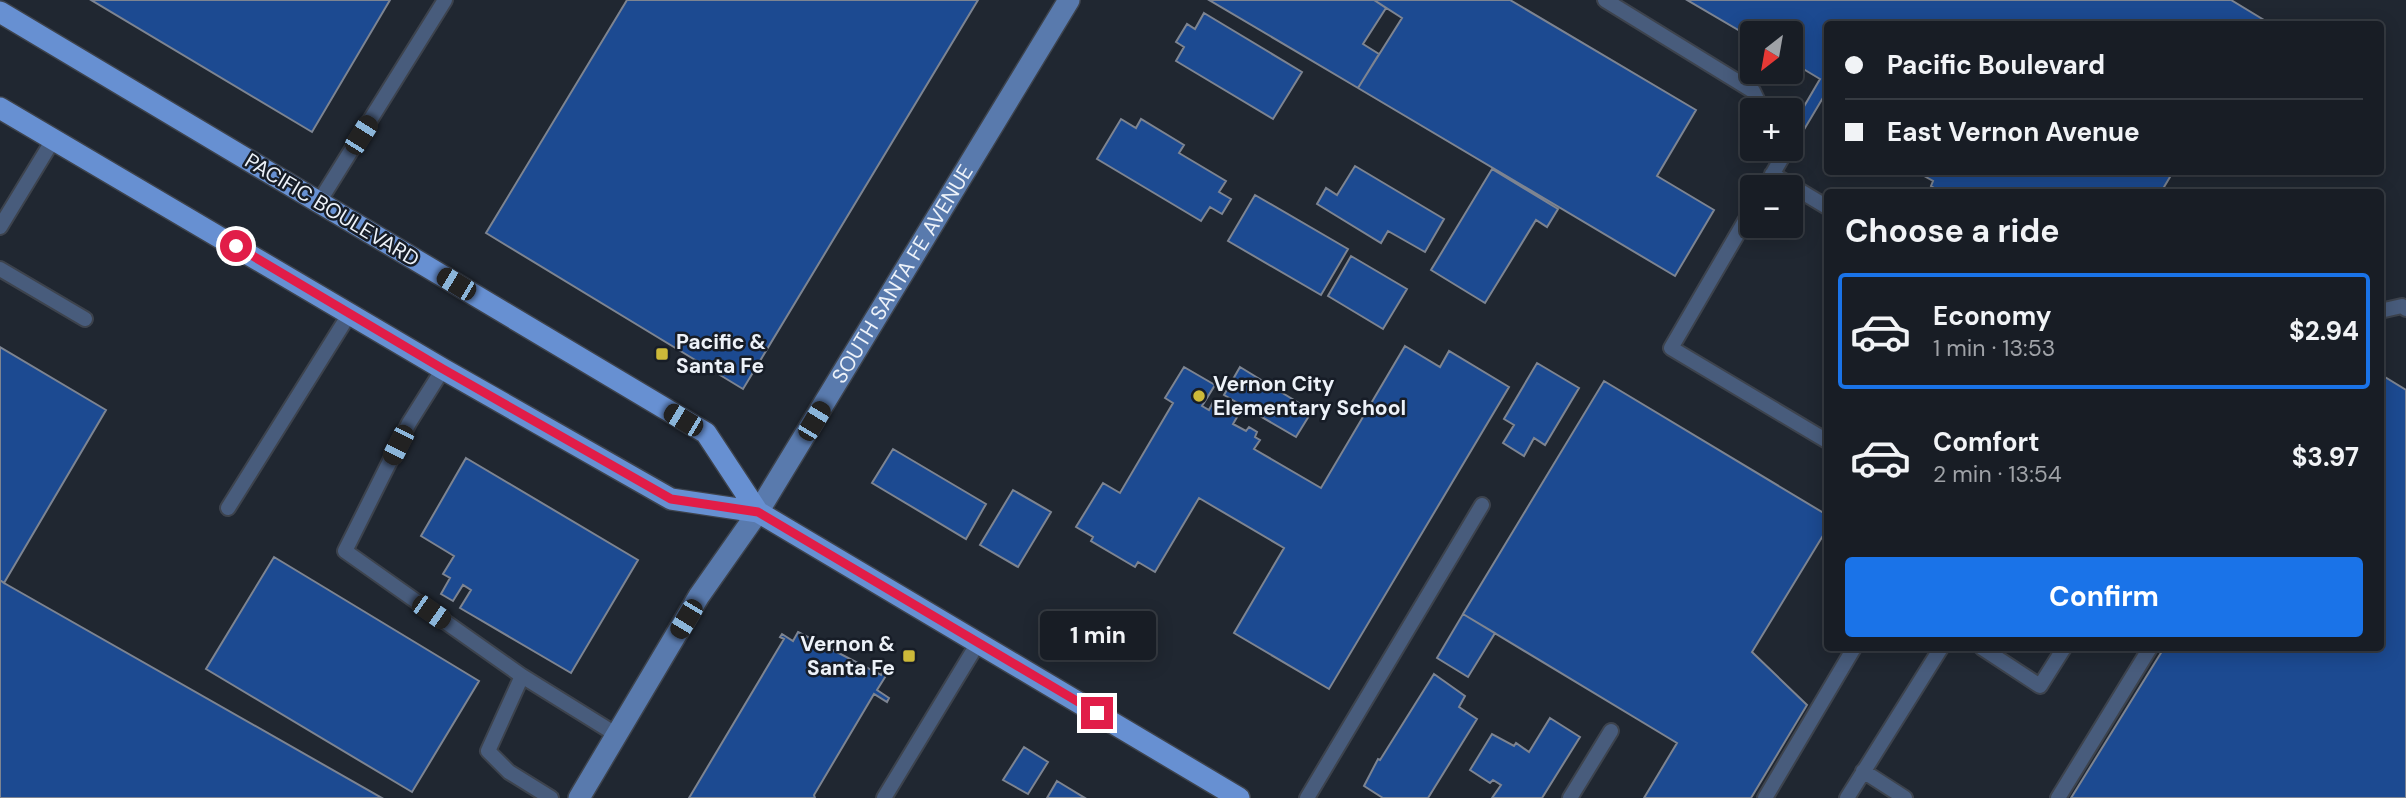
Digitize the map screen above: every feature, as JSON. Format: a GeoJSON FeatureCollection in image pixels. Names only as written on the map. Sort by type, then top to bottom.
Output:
{"type":"FeatureCollection","features":[{"type":"Feature","properties":{"kind":"main road","name":"SOUTH SANTA FE AVENUE"},"geometry":{"type":"LineString","coordinates":[[579,798],[699,596],[758,512],[1069,0]]}},
{"type":"Feature","properties":{"kind":"main road","name":"PACIFIC BOULEVARD"},"geometry":{"type":"LineString","coordinates":[[0,12],[706,433],[758,512]]}},
{"type":"Feature","properties":{"kind":"main road"},"geometry":{"type":"LineString","coordinates":[[0,108],[443,369],[671,499],[758,512],[1239,798]]}},
{"type":"Feature","properties":{"kind":"lane"},"geometry":{"type":"LineString","coordinates":[[319,202],[445,0]]}},
{"type":"Feature","properties":{"kind":"lane"},"geometry":{"type":"LineString","coordinates":[[1605,0],[1753,90],[1757,98]]}},
{"type":"Feature","properties":{"kind":"lane"},"geometry":{"type":"LineString","coordinates":[[0,228],[53,139]]}},
{"type":"Feature","properties":{"kind":"lane"},"geometry":{"type":"LineString","coordinates":[[1780,161],[1772,174],[1824,205]]}},
{"type":"Feature","properties":{"kind":"lane"},"geometry":{"type":"LineString","coordinates":[[1740,230],[1671,348],[1824,439]]}},
{"type":"Feature","properties":{"kind":"lane"},"geometry":{"type":"LineString","coordinates":[[0,269],[85,319]]}},
{"type":"Feature","properties":{"kind":"lane"},"geometry":{"type":"LineString","coordinates":[[2384,310],[2402,306],[2406,309]]}},
{"type":"Feature","properties":{"kind":"lane"},"geometry":{"type":"LineString","coordinates":[[228,508],[350,313]]}},
{"type":"Feature","properties":{"kind":"lane"},"geometry":{"type":"LineString","coordinates":[[443,369],[410,423],[345,551],[522,676],[617,735]]}},
{"type":"Feature","properties":{"kind":"lane"},"geometry":{"type":"LineString","coordinates":[[1307,798],[1482,505]]}},
{"type":"Feature","properties":{"kind":"lane"},"geometry":{"type":"LineString","coordinates":[[884,798],[978,643]]}},
{"type":"Feature","properties":{"kind":"lane"},"geometry":{"type":"LineString","coordinates":[[1765,798],[1852,651]]}},
{"type":"Feature","properties":{"kind":"lane"},"geometry":{"type":"LineString","coordinates":[[1847,798],[1939,651]]}},
{"type":"Feature","properties":{"kind":"lane"},"geometry":{"type":"LineString","coordinates":[[1987,651],[2040,685],[2062,651]]}},
{"type":"Feature","properties":{"kind":"lane"},"geometry":{"type":"LineString","coordinates":[[2058,798],[2148,651]]}},
{"type":"Feature","properties":{"kind":"lane"},"geometry":{"type":"LineString","coordinates":[[522,676],[488,751],[509,772],[551,798]]}},
{"type":"Feature","properties":{"kind":"lane"},"geometry":{"type":"LineString","coordinates":[[1570,798],[1611,731]]}},
{"type":"Feature","properties":{"kind":"lane"},"geometry":{"type":"LineString","coordinates":[[1863,771],[1905,798]]}},
{"type":"Feature","properties":{"kind":"building"},"geometry":{"type":"Polygon","coordinates":[[[91,0],[390,0],[312,132],[91,0]]]}},
{"type":"Feature","properties":{"kind":"building"},"geometry":{"type":"Polygon","coordinates":[[[627,0],[978,0],[743,389],[486,233],[627,0]]]}},
{"type":"Feature","properties":{"kind":"building"},"geometry":{"type":"Polygon","coordinates":[[[1209,0],[1374,0],[1386,8],[1363,44],[1379,54],[1358,88],[1209,0]]]}},
{"type":"Feature","properties":{"kind":"building"},"geometry":{"type":"Polygon","coordinates":[[[1374,0],[1510,0],[1696,110],[1657,176],[1714,210],[1675,276],[1358,88],[1402,18],[1374,0]]]}},
{"type":"Feature","properties":{"kind":"building"},"geometry":{"type":"Polygon","coordinates":[[[1687,0],[2231,0],[2264,20],[1824,21],[1824,96],[1803,131],[1803,108],[1820,79],[1803,69],[1803,21],[1740,21],[1740,31],[1687,0]]]}},
{"type":"Feature","properties":{"kind":"building"},"geometry":{"type":"Polygon","coordinates":[[[1204,13],[1302,72],[1273,119],[1176,61],[1184,47],[1176,42],[1187,24],[1195,29],[1204,13]]]}},
{"type":"Feature","properties":{"kind":"building"},"geometry":{"type":"Polygon","coordinates":[[[1121,119],[1136,128],[1141,119],[1184,145],[1179,153],[1226,181],[1219,192],[1231,199],[1222,214],[1210,207],[1201,221],[1097,159],[1121,119]]]}},
{"type":"Feature","properties":{"kind":"building"},"geometry":{"type":"Polygon","coordinates":[[[1355,166],[1444,219],[1425,252],[1388,231],[1381,243],[1317,204],[1326,188],[1337,195],[1355,166]]]}},
{"type":"Feature","properties":{"kind":"building"},"geometry":{"type":"Polygon","coordinates":[[[1492,169],[1558,209],[1547,227],[1536,220],[1485,303],[1431,270],[1492,169]]]}},
{"type":"Feature","properties":{"kind":"building"},"geometry":{"type":"Polygon","coordinates":[[[1922,175],[2171,175],[2163,189],[1936,189],[1931,186],[1933,181],[1922,175]]]}},
{"type":"Feature","properties":{"kind":"building"},"geometry":{"type":"Polygon","coordinates":[[[1255,195],[1348,249],[1321,295],[1228,241],[1255,195]]]}},
{"type":"Feature","properties":{"kind":"building"},"geometry":{"type":"Polygon","coordinates":[[[1351,256],[1407,289],[1383,329],[1328,296],[1351,256]]]}},
{"type":"Feature","properties":{"kind":"building"},"geometry":{"type":"Polygon","coordinates":[[[1405,346],[1440,367],[1449,351],[1509,387],[1329,689],[1234,633],[1284,548],[1199,498],[1155,572],[1138,562],[1135,567],[1091,541],[1093,537],[1076,527],[1103,483],[1120,493],[1173,403],[1165,398],[1184,367],[1215,385],[1202,406],[1209,410],[1213,402],[1237,417],[1233,424],[1246,431],[1249,427],[1257,432],[1255,437],[1260,440],[1254,449],[1321,488],[1405,346]]]}},
{"type":"Feature","properties":{"kind":"building"},"geometry":{"type":"Polygon","coordinates":[[[0,347],[106,410],[4,583],[0,580],[0,347]]]}},
{"type":"Feature","properties":{"kind":"building"},"geometry":{"type":"Polygon","coordinates":[[[1537,363],[1579,388],[1545,445],[1534,438],[1524,456],[1503,443],[1514,425],[1504,419],[1537,363]]]}},
{"type":"Feature","properties":{"kind":"building"},"geometry":{"type":"Polygon","coordinates":[[[1240,367],[1312,411],[1296,437],[1224,395],[1240,367]]]}},
{"type":"Feature","properties":{"kind":"building"},"geometry":{"type":"Polygon","coordinates":[[[2384,376],[2406,390],[2406,798],[2071,798],[2162,651],[2384,651],[2384,376]]]}},
{"type":"Feature","properties":{"kind":"building"},"geometry":{"type":"Polygon","coordinates":[[[1604,381],[1824,513],[1824,534],[1752,652],[1807,705],[1751,798],[1644,798],[1677,743],[1463,614],[1604,381]]]}},
{"type":"Feature","properties":{"kind":"building"},"geometry":{"type":"Polygon","coordinates":[[[893,449],[986,504],[966,539],[872,483],[893,449]]]}},
{"type":"Feature","properties":{"kind":"building"},"geometry":{"type":"Polygon","coordinates":[[[466,458],[638,560],[571,673],[460,608],[471,590],[463,585],[453,601],[441,594],[450,578],[443,574],[454,556],[421,536],[466,458]]]}},
{"type":"Feature","properties":{"kind":"building"},"geometry":{"type":"Polygon","coordinates":[[[1013,490],[1051,512],[1018,567],[980,545],[1013,490]]]}},
{"type":"Feature","properties":{"kind":"building"},"geometry":{"type":"Polygon","coordinates":[[[274,557],[479,681],[412,792],[206,669],[274,557]]]}},
{"type":"Feature","properties":{"kind":"building"},"geometry":{"type":"Polygon","coordinates":[[[0,580],[4,583],[382,798],[0,798],[0,580]]]}},
{"type":"Feature","properties":{"kind":"building"},"geometry":{"type":"Polygon","coordinates":[[[1463,614],[1495,633],[1468,677],[1437,658],[1463,614]]]}},
{"type":"Feature","properties":{"kind":"building"},"geometry":{"type":"Polygon","coordinates":[[[798,632],[881,675],[883,671],[887,674],[877,690],[889,698],[887,702],[874,694],[814,795],[815,798],[689,798],[784,639],[780,637],[782,634],[793,641],[798,632]]]}},
{"type":"Feature","properties":{"kind":"building"},"geometry":{"type":"Polygon","coordinates":[[[1434,674],[1465,696],[1459,707],[1477,719],[1428,798],[1383,798],[1364,786],[1378,759],[1380,760],[1434,674]]]}},
{"type":"Feature","properties":{"kind":"building"},"geometry":{"type":"Polygon","coordinates":[[[1550,718],[1580,737],[1542,798],[1492,798],[1501,785],[1493,780],[1490,783],[1470,770],[1492,734],[1514,746],[1516,743],[1529,752],[1550,718]]]}},
{"type":"Feature","properties":{"kind":"building"},"geometry":{"type":"Polygon","coordinates":[[[1024,747],[1048,762],[1028,794],[1003,780],[1024,747]]]}},
{"type":"Feature","properties":{"kind":"building"},"geometry":{"type":"Polygon","coordinates":[[[1057,781],[1085,798],[1047,798],[1057,781]]]}},
{"type":"Feature","properties":{"kind":"place","name":"Pacific & Santa Fe"},"geometry":{"type":"Point","coordinates":[662,354]}},
{"type":"Feature","properties":{"kind":"place","name":"Vernon City Elementary School"},"geometry":{"type":"Point","coordinates":[1199,396]}},
{"type":"Feature","properties":{"kind":"place","name":"Vernon & Santa Fe"},"geometry":{"type":"Point","coordinates":[909,656]}},
{"type":"Feature","properties":{"kind":"route"},"geometry":{"type":"LineString","coordinates":[[236,246],[443,369],[671,499],[758,512],[1097,713]]}}]}
